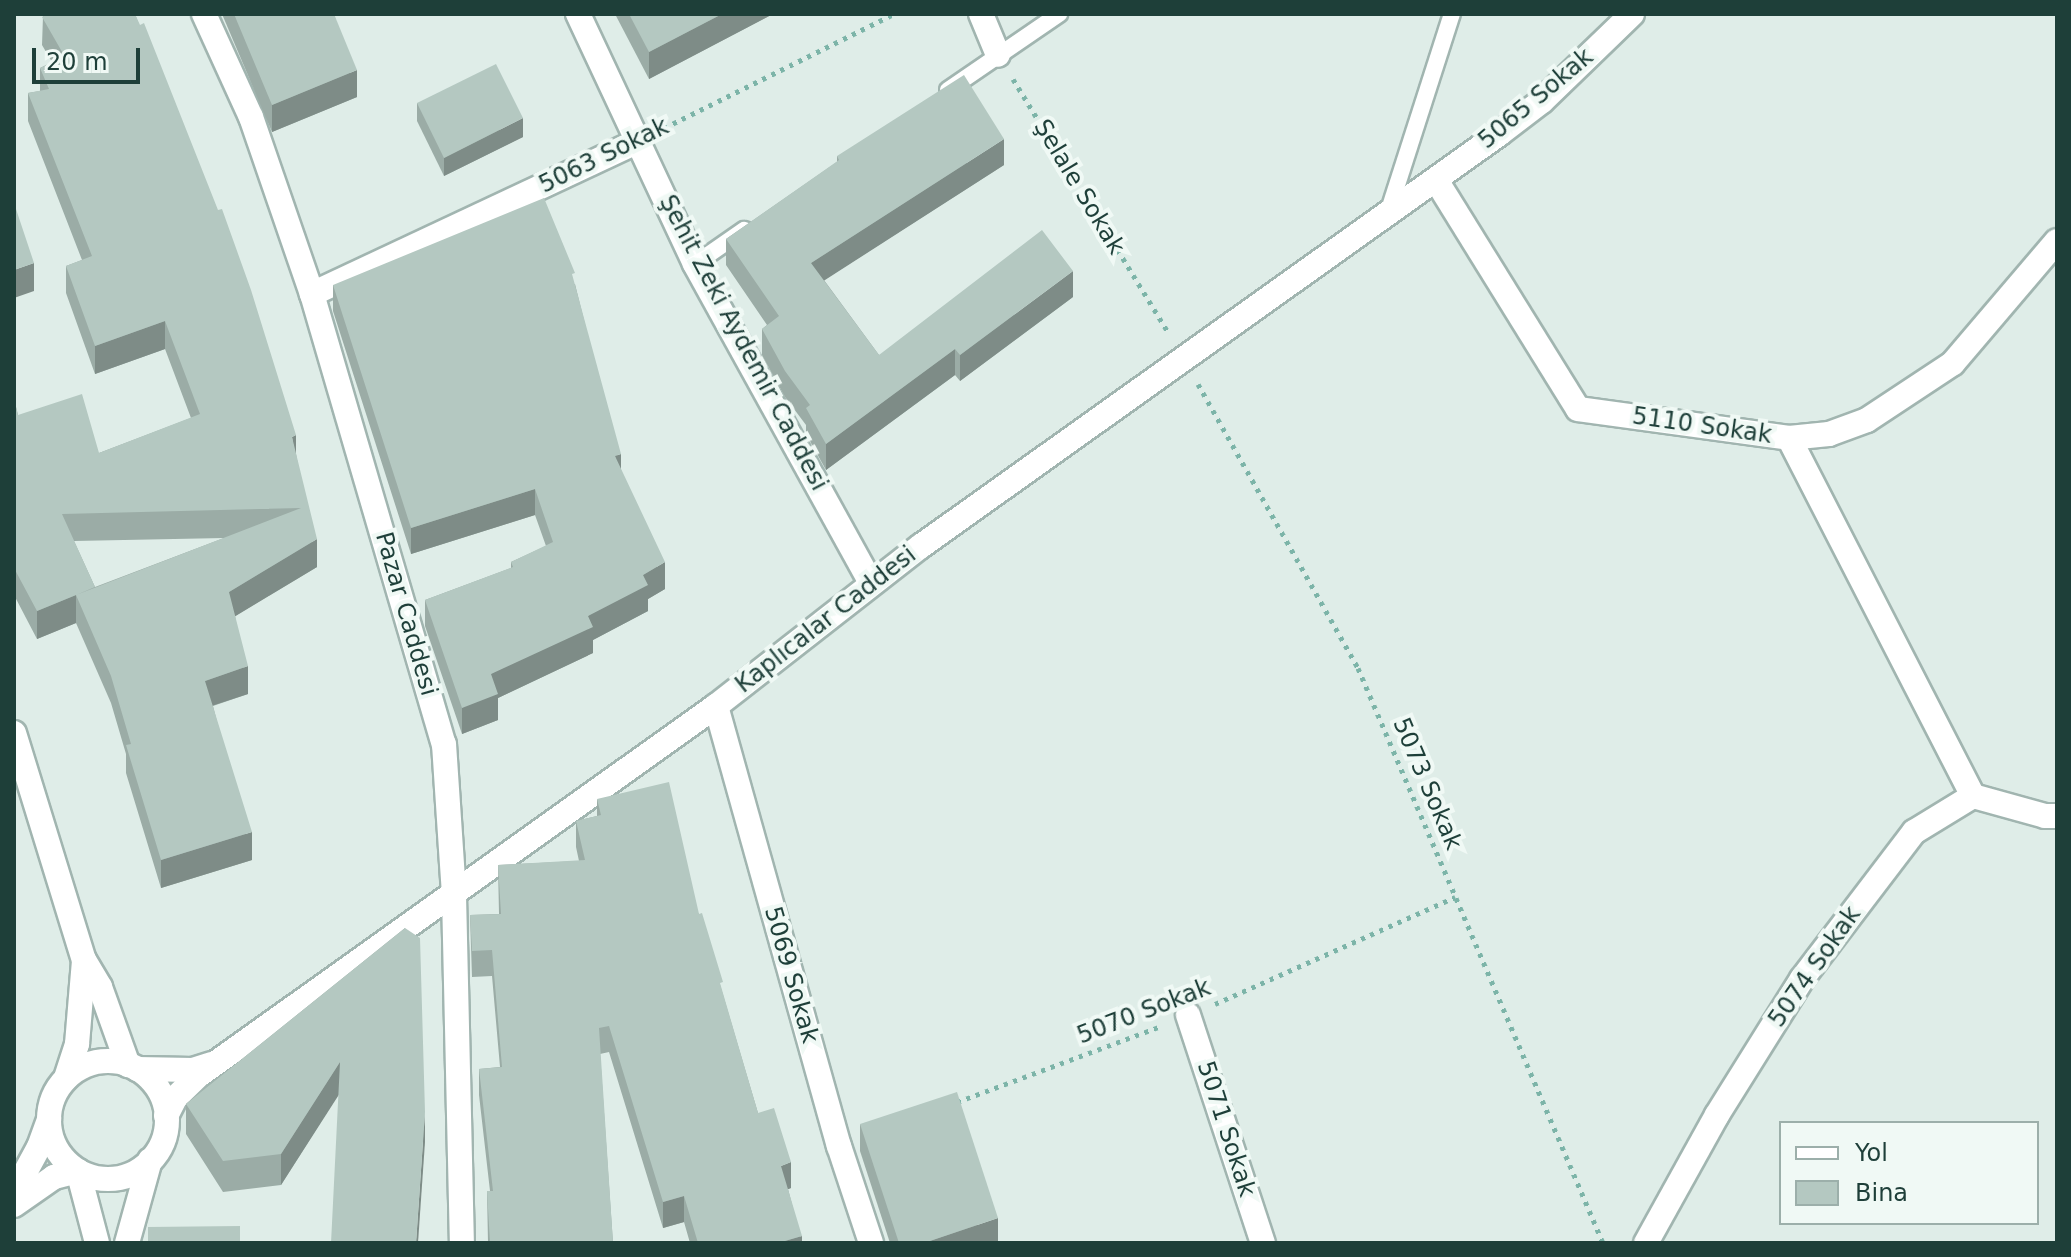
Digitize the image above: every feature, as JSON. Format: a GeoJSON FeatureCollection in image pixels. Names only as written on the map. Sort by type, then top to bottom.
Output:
{"type":"FeatureCollection","features":[{"type":"Feature","properties":{"kind":"street","name":"Pazar Caddesi"},"geometry":{"type":"LineString","coordinates":[[204,14],[251,117],[312,294],[444,744],[454,895],[462,1243]]}},
{"type":"Feature","properties":{"kind":"street","name":"Şehit Zeki Aydemir Caddesi"},"geometry":{"type":"LineString","coordinates":[[578,14],[695,264],[871,583]]}},
{"type":"Feature","properties":{"kind":"street"},"geometry":{"type":"LineString","coordinates":[[981,14],[998,55]]}},
{"type":"Feature","properties":{"kind":"street","name":"5065 Sokak"},"geometry":{"type":"LineString","coordinates":[[1436,180],[1542,101],[1632,14]]}},
{"type":"Feature","properties":{"kind":"street","name":"5063 Sokak"},"geometry":{"type":"LineString","coordinates":[[312,294],[638,141]]}},
{"type":"Feature","properties":{"kind":"street","name":"Kaplıcalar Caddesi"},"geometry":{"type":"LineString","coordinates":[[166,1116],[175,1098],[217,1063],[716,706],[871,583],[1183,357],[1436,180]]}},
{"type":"Feature","properties":{"kind":"street","name":"5110 Sokak"},"geometry":{"type":"LineString","coordinates":[[1436,180],[1578,409],[1789,438],[1973,796]]}},
{"type":"Feature","properties":{"kind":"street"},"geometry":{"type":"LineString","coordinates":[[1789,438],[1829,434],[1867,420],[1953,363],[2057,241]]}},
{"type":"Feature","properties":{"kind":"street","name":"5069 Sokak"},"geometry":{"type":"LineString","coordinates":[[716,706],[835,1131],[871,1243]]}},
{"type":"Feature","properties":{"kind":"street"},"geometry":{"type":"LineString","coordinates":[[14,733],[84,960],[100,987],[133,1067],[152,1081],[162,1097],[166,1116],[164,1135],[150,1160],[127,1243]]}},
{"type":"Feature","properties":{"kind":"street"},"geometry":{"type":"LineString","coordinates":[[1973,796],[2045,816],[2057,816]]}},
{"type":"Feature","properties":{"kind":"street","name":"5074 Sokak"},"geometry":{"type":"LineString","coordinates":[[1646,1243],[1717,1115],[1802,979],[1914,832],[1973,796]]}},
{"type":"Feature","properties":{"kind":"street"},"geometry":{"type":"LineString","coordinates":[[14,1193],[39,1147],[55,1094],[66,1078],[77,1044],[84,960]]}},
{"type":"Feature","properties":{"kind":"street","name":"5071 Sokak"},"geometry":{"type":"LineString","coordinates":[[1188,1015],[1263,1243]]}},
{"type":"Feature","properties":{"kind":"street"},"geometry":{"type":"LineString","coordinates":[[66,1078],[82,1067],[100,1061],[133,1067],[193,1070],[217,1063]]}},
{"type":"Feature","properties":{"kind":"street"},"geometry":{"type":"LineString","coordinates":[[49,1119],[57,1150],[78,1171],[106,1179],[125,1176],[150,1160]]}},
{"type":"Feature","properties":{"kind":"street"},"geometry":{"type":"LineString","coordinates":[[14,1205],[31,1189],[54,1177],[78,1171]]}},
{"type":"Feature","properties":{"kind":"street"},"geometry":{"type":"LineString","coordinates":[[78,1171],[97,1243]]}},
{"type":"Feature","properties":{"kind":"lane"},"geometry":{"type":"LineString","coordinates":[[935,98],[1059,14]]}},
{"type":"Feature","properties":{"kind":"lane"},"geometry":{"type":"LineString","coordinates":[[1388,213],[1452,14]]}},
{"type":"Feature","properties":{"kind":"lane"},"geometry":{"type":"LineString","coordinates":[[695,264],[758,220]]}},
{"type":"Feature","properties":{"kind":"path","name":"5063 Sokak"},"geometry":{"type":"LineString","coordinates":[[638,141],[894,14]]}},
{"type":"Feature","properties":{"kind":"path","name":"Şelale Sokak"},"geometry":{"type":"LineString","coordinates":[[998,55],[1183,357]]}},
{"type":"Feature","properties":{"kind":"path","name":"5073 Sokak"},"geometry":{"type":"LineString","coordinates":[[1183,357],[1358,668],[1603,1243]]}},
{"type":"Feature","properties":{"kind":"path","name":"5070 Sokak"},"geometry":{"type":"LineString","coordinates":[[956,1103],[1188,1015],[1455,897]]}},
{"type":"Feature","properties":{"kind":"building"},"geometry":{"type":"Polygon","coordinates":[[[47,14],[135,14],[140,25],[144,23],[218,210],[222,209],[251,290],[296,435],[292,437],[317,539],[229,592],[248,666],[205,681],[252,832],[161,860],[126,745],[131,744],[111,676],[76,595],[37,611],[14,568],[14,399],[18,415],[82,394],[99,453],[200,414],[165,321],[95,346],[66,266],[92,256],[28,93],[49,89],[40,68],[65,57],[42,17],[47,14]],[[301,508],[62,514],[95,587],[76,595],[301,508]]]}},
{"type":"Feature","properties":{"kind":"building"},"geometry":{"type":"Polygon","coordinates":[[[234,14],[334,14],[357,70],[272,105],[234,14]]]}},
{"type":"Feature","properties":{"kind":"building"},"geometry":{"type":"Polygon","coordinates":[[[629,14],[722,14],[649,52],[629,14]]]}},
{"type":"Feature","properties":{"kind":"building"},"geometry":{"type":"Polygon","coordinates":[[[496,64],[523,118],[444,158],[417,103],[496,64]]]}},
{"type":"Feature","properties":{"kind":"building"},"geometry":{"type":"Polygon","coordinates":[[[964,75],[1004,139],[811,263],[879,355],[1042,230],[1073,271],[960,355],[955,349],[826,444],[806,408],[810,405],[785,371],[762,329],[779,316],[726,239],[839,160],[837,156],[964,75]]]}},
{"type":"Feature","properties":{"kind":"building"},"geometry":{"type":"Polygon","coordinates":[[[544,198],[575,273],[572,274],[621,454],[615,456],[665,562],[643,575],[648,585],[588,616],[593,627],[491,674],[498,694],[462,708],[425,600],[513,567],[511,562],[553,542],[535,489],[411,528],[333,285],[544,198]]]}},
{"type":"Feature","properties":{"kind":"building"},"geometry":{"type":"Polygon","coordinates":[[[14,203],[34,263],[14,270],[14,203]]]}},
{"type":"Feature","properties":{"kind":"building"},"geometry":{"type":"Polygon","coordinates":[[[669,782],[699,914],[702,913],[723,982],[720,983],[758,1113],[774,1108],[791,1162],[781,1166],[802,1236],[778,1243],[698,1243],[684,1196],[663,1202],[609,1026],[599,1028],[613,1243],[490,1243],[487,1191],[493,1191],[479,1069],[502,1067],[492,950],[472,951],[470,915],[501,914],[498,865],[585,860],[576,821],[601,815],[597,799],[669,782]]]}},
{"type":"Feature","properties":{"kind":"building"},"geometry":{"type":"Polygon","coordinates":[[[405,928],[420,938],[425,1112],[416,1243],[331,1243],[340,1062],[281,1154],[223,1161],[186,1104],[405,928]]]}},
{"type":"Feature","properties":{"kind":"building"},"geometry":{"type":"Polygon","coordinates":[[[957,1092],[998,1218],[924,1243],[899,1243],[860,1124],[957,1092]]]}},
{"type":"Feature","properties":{"kind":"building"},"geometry":{"type":"Polygon","coordinates":[[[240,1226],[240,1243],[148,1243],[148,1227],[240,1226]]]}}]}
